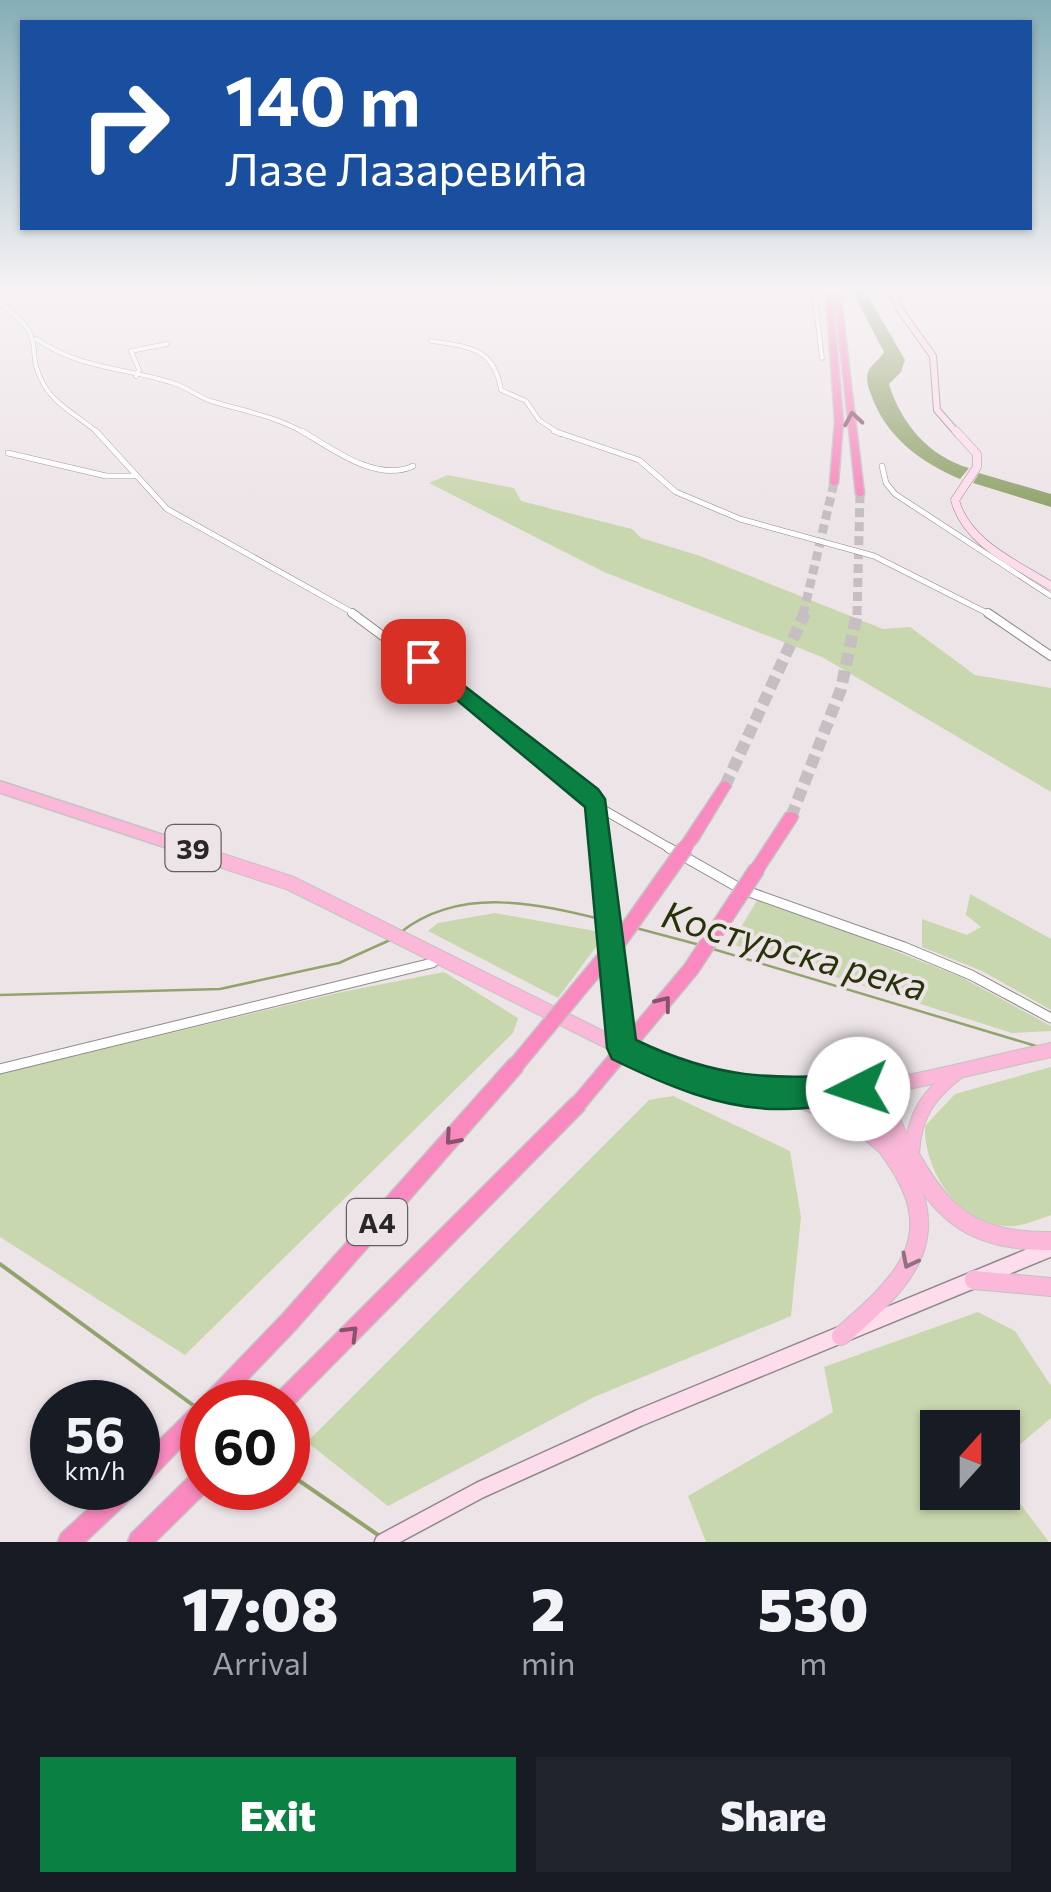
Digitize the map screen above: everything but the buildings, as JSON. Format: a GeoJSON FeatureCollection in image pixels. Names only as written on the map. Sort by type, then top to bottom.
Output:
{"type":"FeatureCollection","features":[{"type":"Feature","properties":{"kind":"highway"},"geometry":{"type":"LineString","coordinates":[[834,482],[839,421],[835,363]]}},
{"type":"Feature","properties":{"kind":"highway"},"geometry":{"type":"LineString","coordinates":[[845,363],[860,494]]}},
{"type":"Feature","properties":{"kind":"highway","name":"A4"},"geometry":{"type":"LineString","coordinates":[[234,1380],[516,1064],[622,937],[725,786]]}},
{"type":"Feature","properties":{"kind":"highway","name":"A4"},"geometry":{"type":"LineString","coordinates":[[304,1380],[578,1104],[691,969],[792,817]]}},
{"type":"Feature","properties":{"kind":"highway"},"geometry":{"type":"LineString","coordinates":[[160,1455],[180,1434]]}},
{"type":"Feature","properties":{"kind":"highway"},"geometry":{"type":"LineString","coordinates":[[138,1542],[180,1501]]}},
{"type":"Feature","properties":{"kind":"highway"},"geometry":{"type":"LineString","coordinates":[[68,1542],[102,1510]]}},
{"type":"Feature","properties":{"kind":"main road"},"geometry":{"type":"LineString","coordinates":[[934,363],[933,396],[937,410],[974,448],[978,462],[958,492],[956,509],[967,527],[1051,586]]}},
{"type":"Feature","properties":{"kind":"main road","name":"39"},"geometry":{"type":"LineString","coordinates":[[0,787],[251,868],[440,956],[666,1070],[706,1082],[778,1094],[858,1089],[1051,1050]]}},
{"type":"Feature","properties":{"kind":"main road"},"geometry":{"type":"LineString","coordinates":[[912,1157],[913,1121],[922,1100],[963,1068]]}},
{"type":"Feature","properties":{"kind":"main road"},"geometry":{"type":"LineString","coordinates":[[877,1086],[912,1157],[943,1205],[972,1228],[995,1238],[1051,1244]]}},
{"type":"Feature","properties":{"kind":"main road"},"geometry":{"type":"LineString","coordinates":[[841,1336],[894,1286],[912,1262],[918,1244],[914,1196],[858,1089]]}},
{"type":"Feature","properties":{"kind":"main road"},"geometry":{"type":"LineString","coordinates":[[778,1094],[852,1118],[892,1150]]}},
{"type":"Feature","properties":{"kind":"main road"},"geometry":{"type":"LineString","coordinates":[[383,1542],[413,1523],[732,1375],[841,1336],[1051,1244]]}},
{"type":"Feature","properties":{"kind":"main road"},"geometry":{"type":"LineString","coordinates":[[974,1280],[1051,1287]]}},
{"type":"Feature","properties":{"kind":"street"},"geometry":{"type":"LineString","coordinates":[[39,363],[40,377],[49,392],[100,435],[134,476],[188,524],[283,571],[400,644],[590,795],[597,806],[611,914],[622,1048]]}},
{"type":"Feature","properties":{"kind":"street"},"geometry":{"type":"LineString","coordinates":[[82,363],[177,384],[206,399],[286,421],[349,460],[400,472],[413,466]]}},
{"type":"Feature","properties":{"kind":"street"},"geometry":{"type":"LineString","coordinates":[[136,376],[140,370],[137,363]]}},
{"type":"Feature","properties":{"kind":"street"},"geometry":{"type":"LineString","coordinates":[[494,363],[501,390],[528,403],[554,432],[636,458],[676,492],[721,512],[874,556],[976,605],[1051,656]]}},
{"type":"Feature","properties":{"kind":"street"},"geometry":{"type":"LineString","coordinates":[[8,452],[106,476],[134,476]]}},
{"type":"Feature","properties":{"kind":"street"},"geometry":{"type":"LineString","coordinates":[[882,466],[886,482],[895,494],[1051,596]]}},
{"type":"Feature","properties":{"kind":"street"},"geometry":{"type":"LineString","coordinates":[[597,806],[741,890],[904,947],[972,976],[1051,1018]]}},
{"type":"Feature","properties":{"kind":"street"},"geometry":{"type":"LineString","coordinates":[[0,1070],[432,963],[440,956]]}},
{"type":"Feature","properties":{"kind":"shaded area"},"geometry":{"type":"Polygon","coordinates":[[[874,363],[904,363],[889,384],[894,399],[919,437],[942,456],[969,468],[960,479],[906,446],[885,423],[869,388],[870,368],[874,363]]]}},
{"type":"Feature","properties":{"kind":"shaded area"},"geometry":{"type":"Polygon","coordinates":[[[979,473],[1051,494],[1051,507],[973,483],[979,473]]]}},
{"type":"Feature","properties":{"kind":"shaded area"},"geometry":{"type":"Polygon","coordinates":[[[448,475],[514,488],[521,501],[632,529],[641,538],[700,556],[883,629],[910,627],[975,675],[1051,688],[1051,792],[822,657],[604,572],[429,483],[448,475]]]}},
{"type":"Feature","properties":{"kind":"shaded area"},"geometry":{"type":"Polygon","coordinates":[[[970,894],[1051,939],[1051,1010],[982,971],[922,947],[922,919],[967,935],[981,927],[966,915],[970,894]]]}},
{"type":"Feature","properties":{"kind":"shaded area"},"geometry":{"type":"Polygon","coordinates":[[[759,897],[961,977],[1051,1026],[1051,1031],[1012,1033],[731,944],[759,897]]]}},
{"type":"Feature","properties":{"kind":"shaded area"},"geometry":{"type":"Polygon","coordinates":[[[495,913],[606,933],[558,998],[428,931],[438,923],[495,913]]]}},
{"type":"Feature","properties":{"kind":"shaded area"},"geometry":{"type":"Polygon","coordinates":[[[444,972],[518,1018],[513,1033],[185,1355],[0,1237],[0,1074],[342,992],[444,972]]]}},
{"type":"Feature","properties":{"kind":"shaded area"},"geometry":{"type":"Polygon","coordinates":[[[1051,1067],[1051,1215],[1015,1226],[987,1222],[971,1214],[946,1190],[930,1159],[925,1126],[955,1094],[1051,1067]]]}},
{"type":"Feature","properties":{"kind":"shaded area"},"geometry":{"type":"Polygon","coordinates":[[[673,1096],[790,1151],[801,1217],[791,1316],[594,1397],[388,1506],[310,1444],[310,1439],[649,1100],[673,1096]]]}},
{"type":"Feature","properties":{"kind":"shaded area"},"geometry":{"type":"Polygon","coordinates":[[[978,1312],[1015,1331],[1051,1386],[1051,1418],[1020,1444],[1020,1410],[920,1410],[920,1510],[1020,1510],[1020,1504],[1049,1542],[706,1542],[688,1496],[833,1412],[824,1367],[978,1312]]]}},
{"type":"Feature","properties":{"kind":"waterway","name":"Костурска река"},"geometry":{"type":"LineString","coordinates":[[401,932],[448,908],[499,902],[552,908],[604,920]]}},
{"type":"Feature","properties":{"kind":"waterway","name":"Костурска река"},"geometry":{"type":"LineString","coordinates":[[636,928],[700,945]]}},
{"type":"Feature","properties":{"kind":"waterway","name":"Костурска река"},"geometry":{"type":"LineString","coordinates":[[0,995],[220,989],[339,963],[390,940]]}},
{"type":"Feature","properties":{"kind":"waterway","name":"Костурска река"},"geometry":{"type":"LineString","coordinates":[[713,949],[1036,1046]]}},
{"type":"Feature","properties":{"kind":"waterway"},"geometry":{"type":"LineString","coordinates":[[0,1264],[180,1396]]}},
{"type":"Feature","properties":{"kind":"waterway"},"geometry":{"type":"LineString","coordinates":[[310,1488],[381,1537]]}},
{"type":"Feature","properties":{"kind":"tunnel"},"geometry":{"type":"LineString","coordinates":[[803,615],[834,483]]}},
{"type":"Feature","properties":{"kind":"tunnel"},"geometry":{"type":"LineString","coordinates":[[857,615],[860,494]]}},
{"type":"Feature","properties":{"kind":"tunnel"},"geometry":{"type":"LineString","coordinates":[[725,786],[805,613]]}},
{"type":"Feature","properties":{"kind":"tunnel"},"geometry":{"type":"LineString","coordinates":[[791,817],[841,689],[857,613]]}},
{"type":"Feature","properties":{"kind":"route"},"geometry":{"type":"LineString","coordinates":[[423,661],[590,795],[597,806],[622,1048],[666,1070],[741,1090],[778,1094],[858,1089]]}}]}
